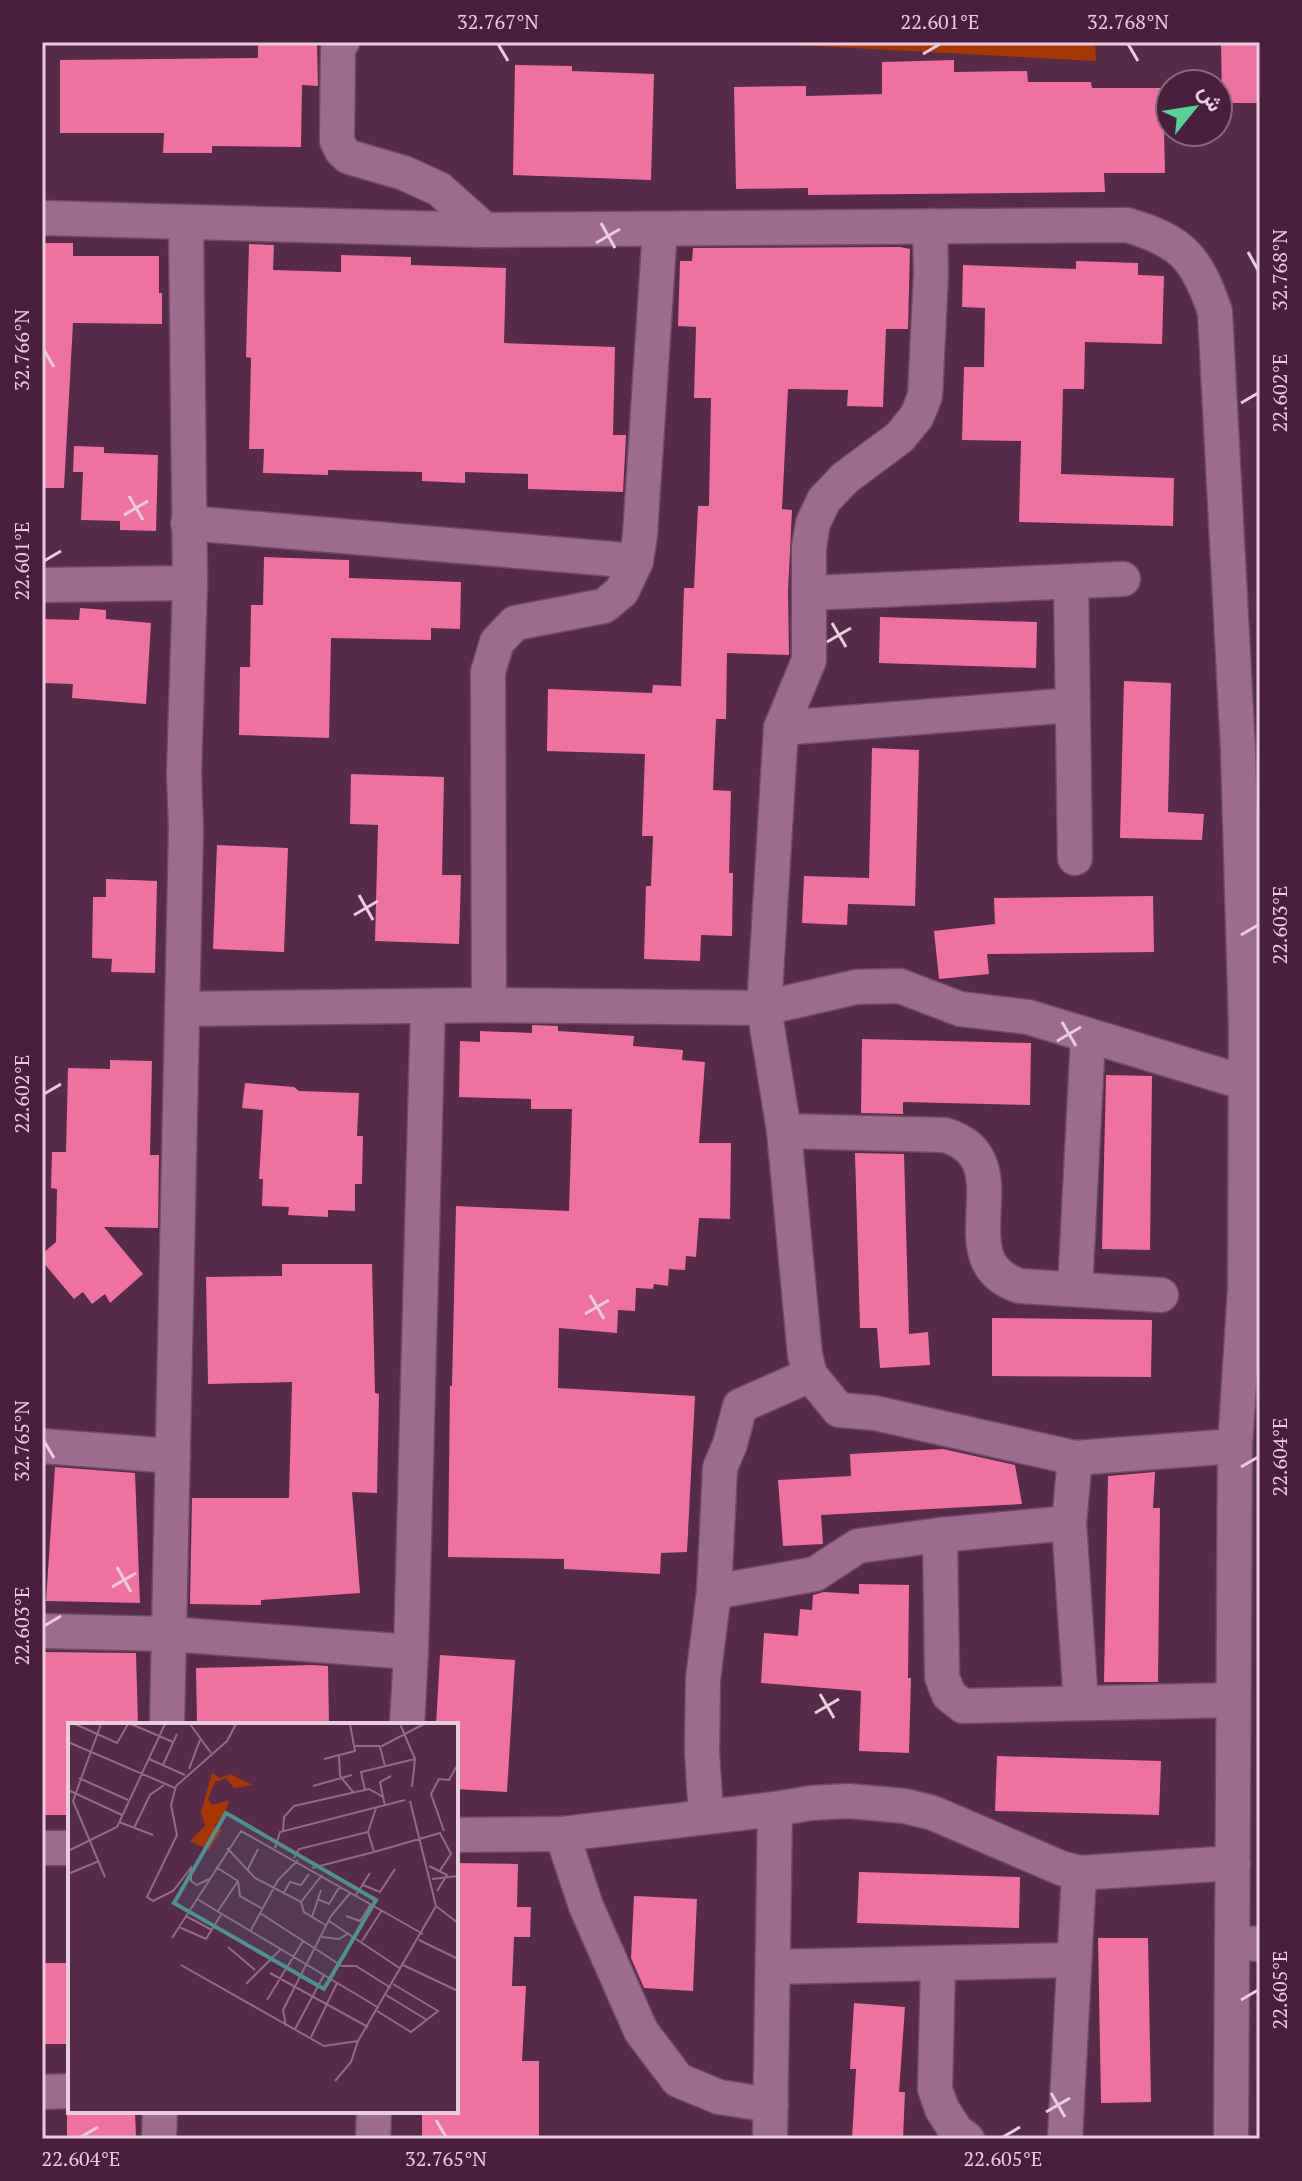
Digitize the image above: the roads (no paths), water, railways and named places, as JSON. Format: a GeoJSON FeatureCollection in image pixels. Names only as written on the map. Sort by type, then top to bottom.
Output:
{"type":"FeatureCollection","features":[{"type":"Feature","properties":{"kind":"street"},"geometry":{"type":"LineString","coordinates":[[342,42],[338,49],[337,141],[342,151],[349,157],[404,173],[439,189],[485,230]]}},
{"type":"Feature","properties":{"kind":"street"},"geometry":{"type":"LineString","coordinates":[[42,218],[485,230],[1127,225],[1157,234],[1183,251],[1204,278],[1215,312],[1249,742],[1253,1026],[1246,1083],[1252,1296],[1235,1446],[1232,1700],[1246,1812],[1233,1863],[1246,1944],[1231,2139]]}},
{"type":"Feature","properties":{"kind":"street"},"geometry":{"type":"LineString","coordinates":[[167,1723],[190,583],[186,222]]}},
{"type":"Feature","properties":{"kind":"street"},"geometry":{"type":"LineString","coordinates":[[930,226],[931,274],[925,396],[917,416],[900,437],[845,478],[824,500],[813,523],[809,547],[809,660],[781,728],[764,1008],[784,1131],[805,1355],[810,1375],[839,1410],[875,1413],[1075,1458],[1235,1446]]}},
{"type":"Feature","properties":{"kind":"street"},"geometry":{"type":"LineString","coordinates":[[489,1005],[488,672],[497,642],[515,623],[604,606],[622,591],[636,561],[660,229]]}},
{"type":"Feature","properties":{"kind":"street"},"geometry":{"type":"LineString","coordinates":[[188,523],[636,561]]}},
{"type":"Feature","properties":{"kind":"street"},"geometry":{"type":"LineString","coordinates":[[810,593],[1123,579]]}},
{"type":"Feature","properties":{"kind":"street"},"geometry":{"type":"LineString","coordinates":[[1071,582],[1075,858]]}},
{"type":"Feature","properties":{"kind":"street"},"geometry":{"type":"LineString","coordinates":[[42,585],[190,583]]}},
{"type":"Feature","properties":{"kind":"street"},"geometry":{"type":"LineString","coordinates":[[781,728],[1073,705]]}},
{"type":"Feature","properties":{"kind":"street"},"geometry":{"type":"LineString","coordinates":[[182,1009],[489,1005],[764,1008],[856,987],[900,986],[960,1009],[1028,1017],[1246,1083]]}},
{"type":"Feature","properties":{"kind":"street"},"geometry":{"type":"LineString","coordinates":[[407,1723],[428,1006]]}},
{"type":"Feature","properties":{"kind":"street"},"geometry":{"type":"LineString","coordinates":[[1075,1289],[1088,1037]]}},
{"type":"Feature","properties":{"kind":"street"},"geometry":{"type":"LineString","coordinates":[[784,1131],[945,1135],[957,1139],[975,1153],[984,1173],[984,1253],[992,1270],[1020,1286],[1161,1295]]}},
{"type":"Feature","properties":{"kind":"street"},"geometry":{"type":"LineString","coordinates":[[706,1817],[702,1751],[703,1679],[714,1592],[720,1468],[740,1406],[810,1375]]}},
{"type":"Feature","properties":{"kind":"street"},"geometry":{"type":"LineString","coordinates":[[42,1446],[173,1456]]}},
{"type":"Feature","properties":{"kind":"street"},"geometry":{"type":"LineString","coordinates":[[1075,1458],[1069,1523],[1081,1703]]}},
{"type":"Feature","properties":{"kind":"street"},"geometry":{"type":"LineString","coordinates":[[714,1592],[815,1574],[858,1546],[1069,1523]]}},
{"type":"Feature","properties":{"kind":"street"},"geometry":{"type":"LineString","coordinates":[[940,1535],[942,1677],[949,1695],[963,1706],[1232,1700]]}},
{"type":"Feature","properties":{"kind":"street"},"geometry":{"type":"LineString","coordinates":[[42,1631],[169,1634],[411,1652]]}},
{"type":"Feature","properties":{"kind":"street"},"geometry":{"type":"LineString","coordinates":[[458,1835],[562,1834],[848,1801],[905,1806],[933,1813],[1079,1873],[1233,1863]]}},
{"type":"Feature","properties":{"kind":"street"},"geometry":{"type":"LineString","coordinates":[[770,2139],[775,1809]]}},
{"type":"Feature","properties":{"kind":"street"},"geometry":{"type":"LineString","coordinates":[[562,1834],[586,1906],[641,2031],[678,2080],[719,2097],[771,2105]]}},
{"type":"Feature","properties":{"kind":"street"},"geometry":{"type":"LineString","coordinates":[[42,1848],[68,1848]]}},
{"type":"Feature","properties":{"kind":"street"},"geometry":{"type":"LineString","coordinates":[[1065,2139],[1079,1873]]}},
{"type":"Feature","properties":{"kind":"street"},"geometry":{"type":"LineString","coordinates":[[773,1967],[1074,1960]]}},
{"type":"Feature","properties":{"kind":"street"},"geometry":{"type":"LineString","coordinates":[[938,1964],[935,2089],[942,2109],[956,2131],[967,2139]]}},
{"type":"Feature","properties":{"kind":"street"},"geometry":{"type":"LineString","coordinates":[[42,2092],[68,2091]]}},
{"type":"Feature","properties":{"kind":"street"},"geometry":{"type":"LineString","coordinates":[[159,2139],[160,2113]]}},
{"type":"Feature","properties":{"kind":"street"},"geometry":{"type":"LineString","coordinates":[[373,2139],[374,2113]]}}]}
